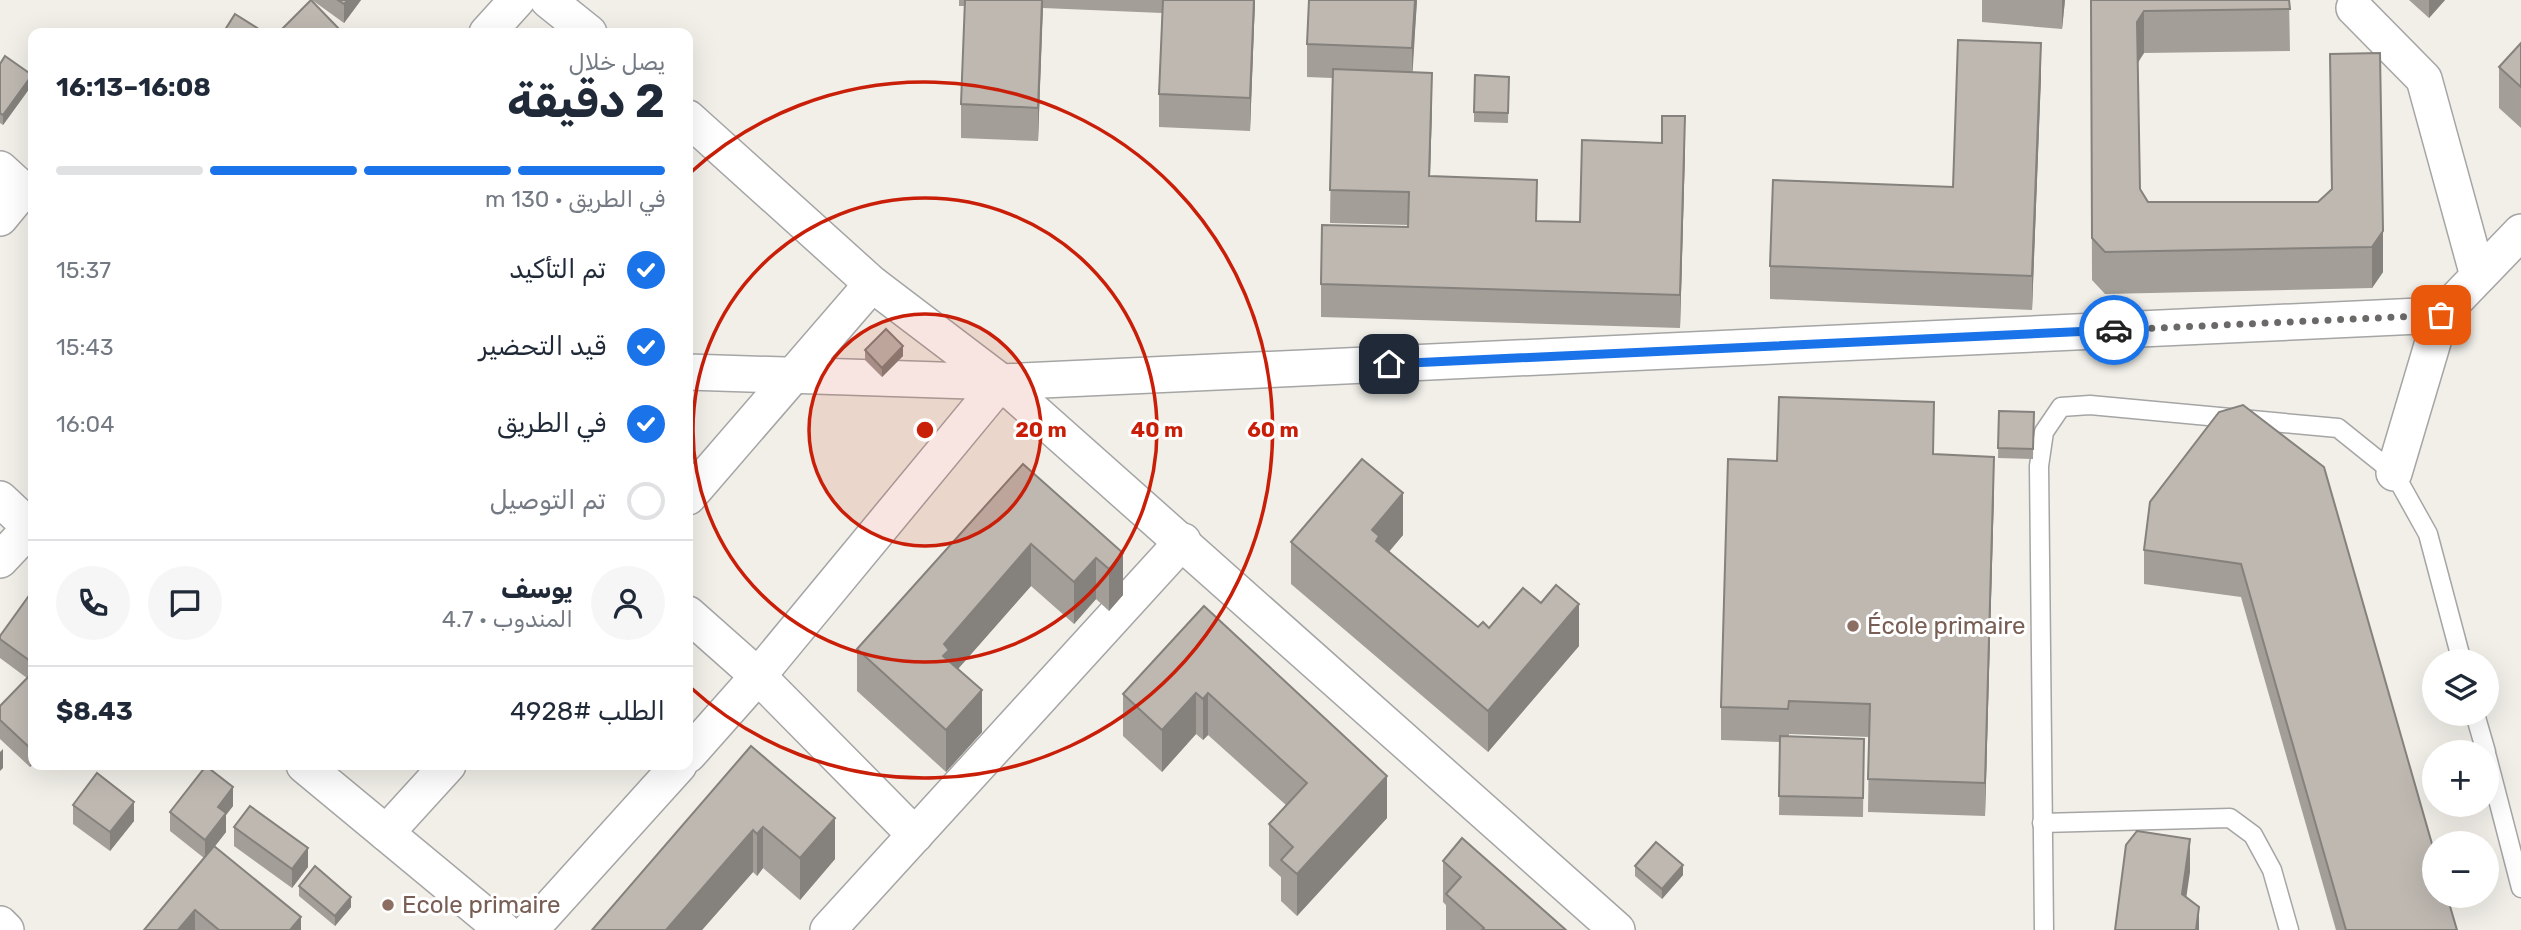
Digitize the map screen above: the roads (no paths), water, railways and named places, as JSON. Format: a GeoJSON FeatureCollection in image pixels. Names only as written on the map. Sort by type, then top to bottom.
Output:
{"type":"FeatureCollection","features":[{"type":"Feature","properties":{"kind":"street"},"geometry":{"type":"LineString","coordinates":[[492,28],[517,0]]}},
{"type":"Feature","properties":{"kind":"street"},"geometry":{"type":"LineString","coordinates":[[548,0],[583,28]]}},
{"type":"Feature","properties":{"kind":"street"},"geometry":{"type":"LineString","coordinates":[[2354,8],[2424,79],[2478,276]]}},
{"type":"Feature","properties":{"kind":"street"},"geometry":{"type":"LineString","coordinates":[[693,123],[872,284],[1001,382],[1183,541],[1617,930]]}},
{"type":"Feature","properties":{"kind":"street"},"geometry":{"type":"LineString","coordinates":[[0,169],[23,190],[0,218]]}},
{"type":"Feature","properties":{"kind":"street"},"geometry":{"type":"LineString","coordinates":[[2394,473],[2441,315],[2521,232]]}},
{"type":"Feature","properties":{"kind":"street"},"geometry":{"type":"LineString","coordinates":[[693,491],[872,284]]}},
{"type":"Feature","properties":{"kind":"street"},"geometry":{"type":"LineString","coordinates":[[693,372],[1001,382],[2441,315]]}},
{"type":"Feature","properties":{"kind":"street"},"geometry":{"type":"LineString","coordinates":[[693,749],[758,677],[1001,382]]}},
{"type":"Feature","properties":{"kind":"street"},"geometry":{"type":"LineString","coordinates":[[0,499],[28,524]]}},
{"type":"Feature","properties":{"kind":"street"},"geometry":{"type":"LineString","coordinates":[[0,560],[28,532]]}},
{"type":"Feature","properties":{"kind":"street"},"geometry":{"type":"LineString","coordinates":[[828,930],[1183,541]]}},
{"type":"Feature","properties":{"kind":"street"},"geometry":{"type":"LineString","coordinates":[[693,618],[758,677],[915,835]]}},
{"type":"Feature","properties":{"kind":"street"},"geometry":{"type":"LineString","coordinates":[[310,770],[503,930]]}},
{"type":"Feature","properties":{"kind":"street"},"geometry":{"type":"LineString","coordinates":[[386,833],[443,770]]}},
{"type":"Feature","properties":{"kind":"street"},"geometry":{"type":"LineString","coordinates":[[530,930],[674,770]]}},
{"type":"Feature","properties":{"kind":"street"},"geometry":{"type":"LineString","coordinates":[[0,924],[6,930]]}},
{"type":"Feature","properties":{"kind":"lane"},"geometry":{"type":"LineString","coordinates":[[2044,930],[2039,466],[2044,432],[2061,407],[2090,405],[2338,428],[2394,473],[2428,534],[2459,649]]}},
{"type":"Feature","properties":{"kind":"lane"},"geometry":{"type":"LineString","coordinates":[[2499,804],[2521,888]]}},
{"type":"Feature","properties":{"kind":"lane"},"geometry":{"type":"LineString","coordinates":[[2042,823],[2230,818],[2253,835],[2272,870],[2289,930]]}},
{"type":"Feature","properties":{"kind":"place","name":"École primaire"},"geometry":{"type":"Point","coordinates":[1853,626]}},
{"type":"Feature","properties":{"kind":"place","name":"Ecole primaire"},"geometry":{"type":"Point","coordinates":[388,905]}}]}
